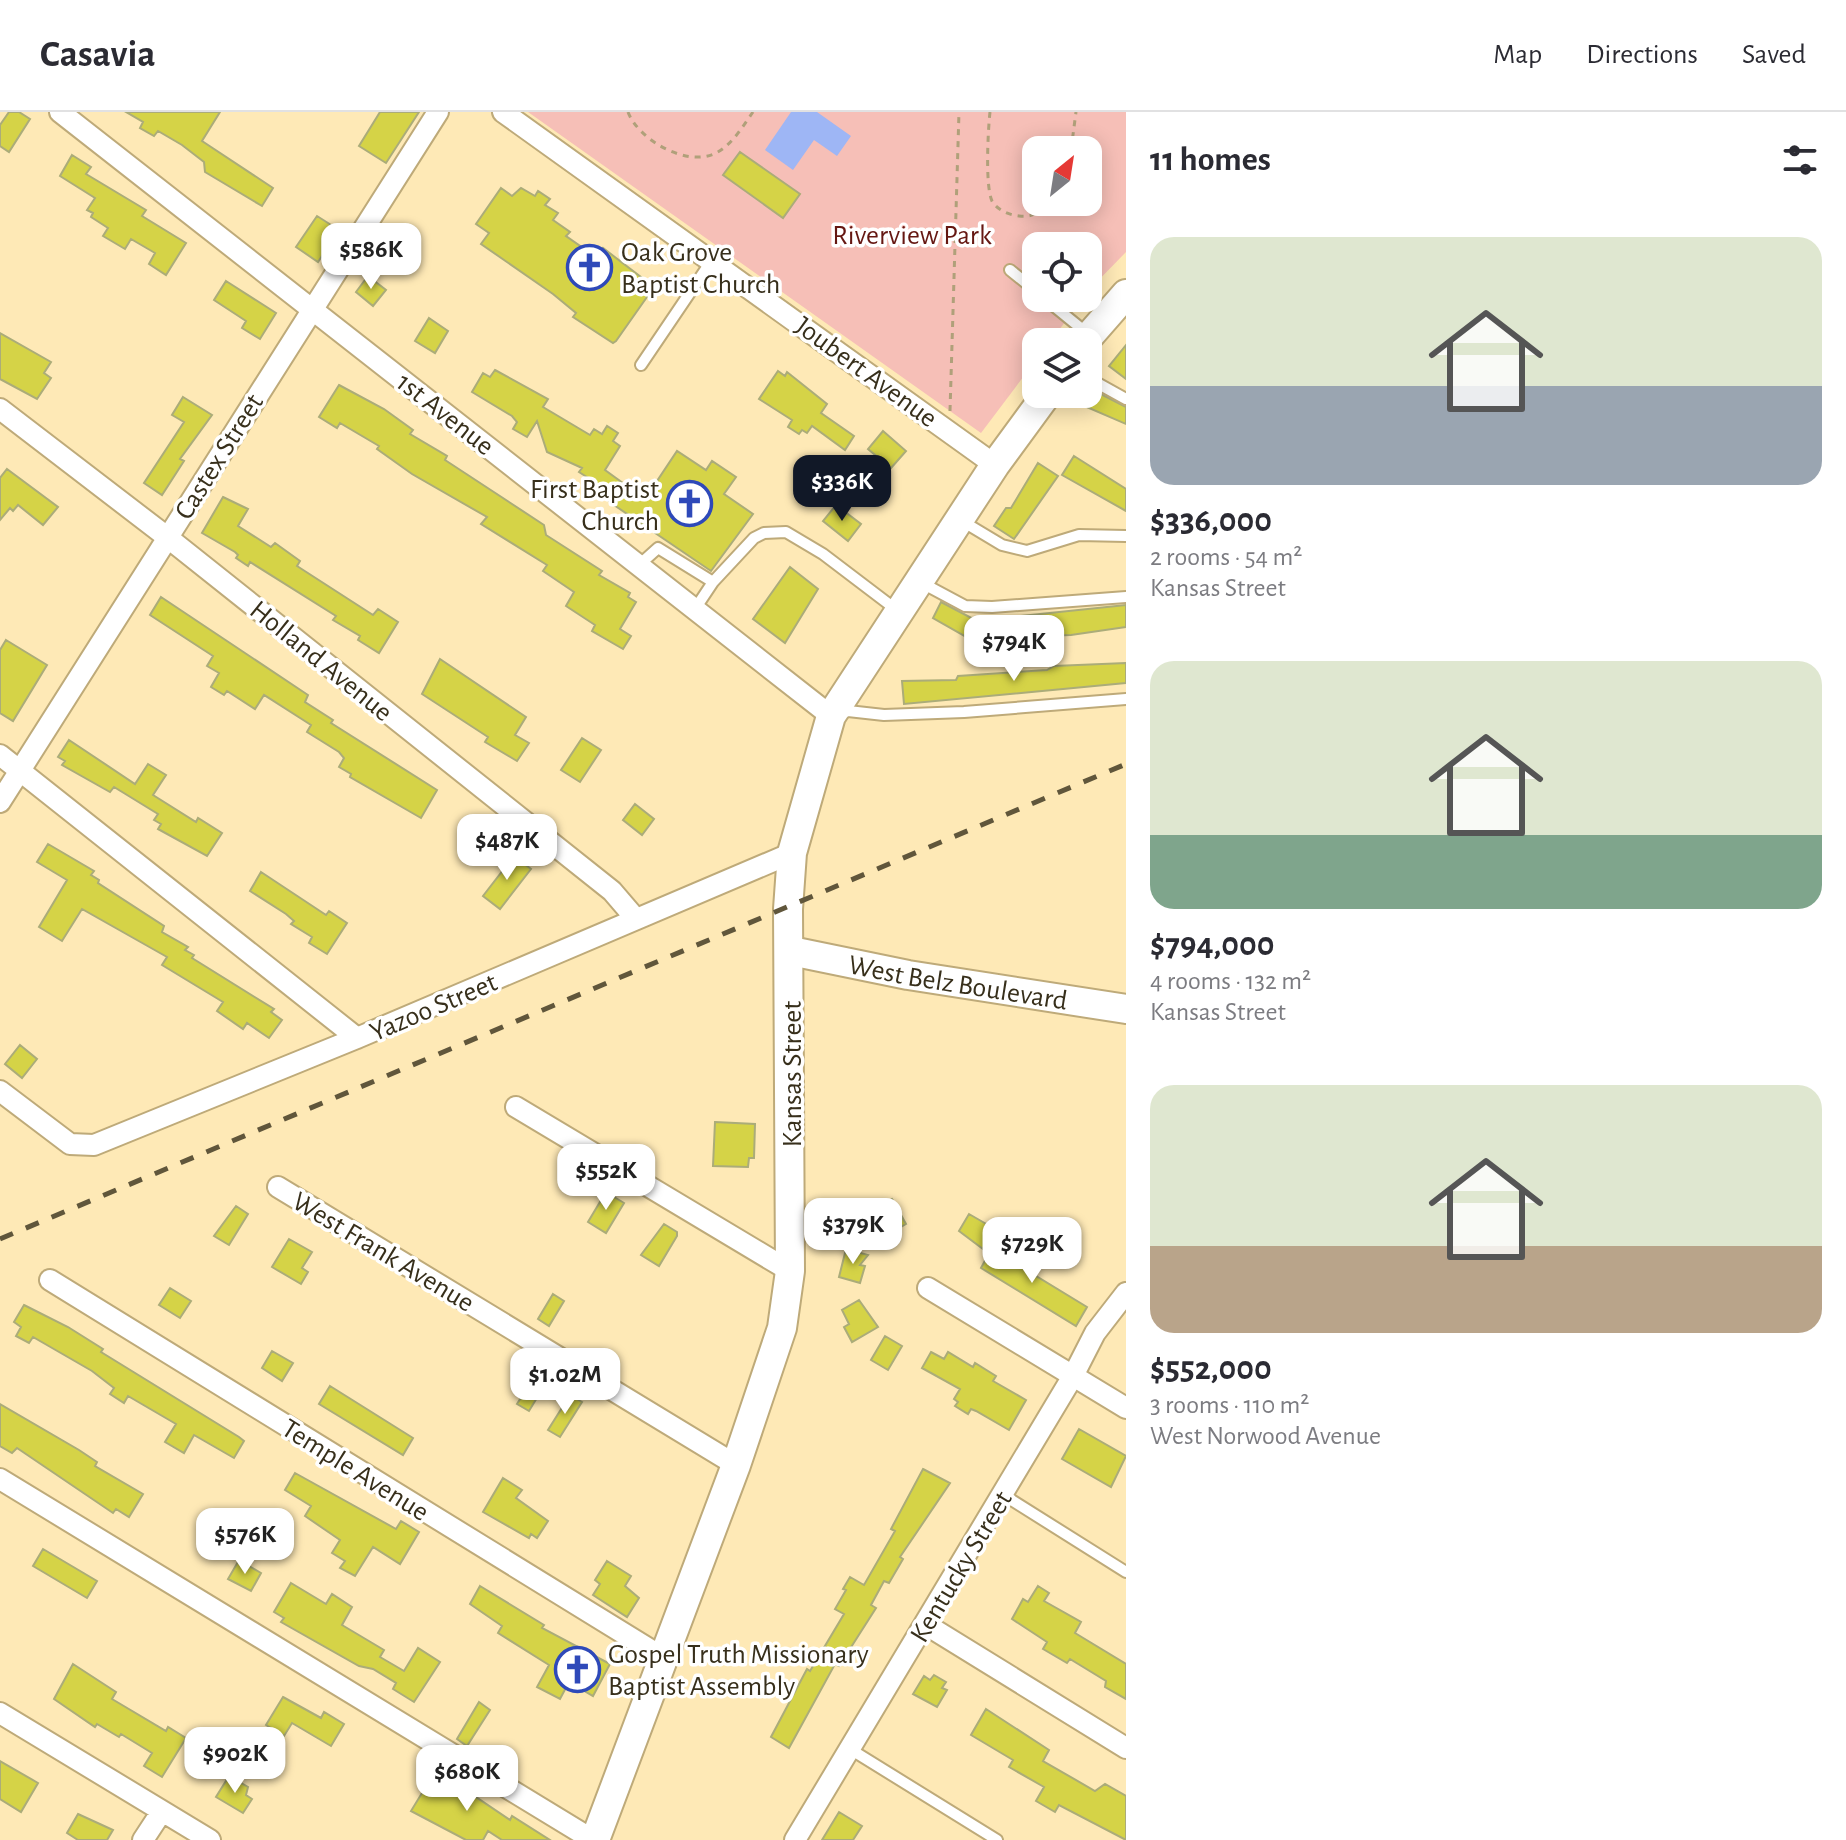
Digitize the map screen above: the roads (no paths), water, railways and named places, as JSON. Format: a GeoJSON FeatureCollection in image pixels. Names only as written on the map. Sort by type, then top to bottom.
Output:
{"type":"FeatureCollection","features":[{"type":"Feature","properties":{"kind":"street","name":"1st Avenue"},"geometry":{"type":"LineString","coordinates":[[60,112],[831,716]]}},
{"type":"Feature","properties":{"kind":"street","name":"Castex Street"},"geometry":{"type":"LineString","coordinates":[[0,802],[438,112]]}},
{"type":"Feature","properties":{"kind":"street","name":"Joubert Avenue"},"geometry":{"type":"LineString","coordinates":[[503,112],[995,465]]}},
{"type":"Feature","properties":{"kind":"street"},"geometry":{"type":"LineString","coordinates":[[1097,328],[1126,294]]}},
{"type":"Feature","properties":{"kind":"street","name":"Kansas Street"},"geometry":{"type":"LineString","coordinates":[[594,1840],[736,1465],[782,1328],[790,1271],[791,951],[788,909],[792,853],[831,716],[995,465],[1037,408]]}},
{"type":"Feature","properties":{"kind":"street","name":"Holland Avenue"},"geometry":{"type":"LineString","coordinates":[[0,409],[167,537],[612,891],[636,919]]}},
{"type":"Feature","properties":{"kind":"street"},"geometry":{"type":"LineString","coordinates":[[0,755],[357,1038]]}},
{"type":"Feature","properties":{"kind":"street","name":"Yazoo Street"},"geometry":{"type":"LineString","coordinates":[[0,1091],[70,1144],[94,1145],[357,1038],[792,853]]}},
{"type":"Feature","properties":{"kind":"street","name":"West Belz Boulevard"},"geometry":{"type":"LineString","coordinates":[[791,951],[908,975],[1126,1009]]}},
{"type":"Feature","properties":{"kind":"street"},"geometry":{"type":"LineString","coordinates":[[516,1107],[790,1271]]}},
{"type":"Feature","properties":{"kind":"street","name":"West Frank Avenue"},"geometry":{"type":"LineString","coordinates":[[278,1187],[736,1465]]}},
{"type":"Feature","properties":{"kind":"street","name":"Temple Avenue"},"geometry":{"type":"LineString","coordinates":[[50,1280],[662,1657]]}},
{"type":"Feature","properties":{"kind":"street"},"geometry":{"type":"LineString","coordinates":[[928,1288],[1126,1408]]}},
{"type":"Feature","properties":{"kind":"street","name":"Kentucky Street"},"geometry":{"type":"LineString","coordinates":[[795,1840],[1073,1376],[1095,1333],[1126,1293]]}},
{"type":"Feature","properties":{"kind":"street"},"geometry":{"type":"LineString","coordinates":[[0,1479],[594,1840]]}},
{"type":"Feature","properties":{"kind":"street"},"geometry":{"type":"LineString","coordinates":[[925,1624],[1126,1748]]}},
{"type":"Feature","properties":{"kind":"street"},"geometry":{"type":"LineString","coordinates":[[0,1713],[210,1840]]}},
{"type":"Feature","properties":{"kind":"street"},"geometry":{"type":"LineString","coordinates":[[143,1840],[162,1811]]}},
{"type":"Feature","properties":{"kind":"lane"},"geometry":{"type":"LineString","coordinates":[[641,365],[712,260]]}},
{"type":"Feature","properties":{"kind":"lane"},"geometry":{"type":"LineString","coordinates":[[1010,270],[1022,280]]}},
{"type":"Feature","properties":{"kind":"lane"},"geometry":{"type":"LineString","coordinates":[[1059,312],[1075,328]]}},
{"type":"Feature","properties":{"kind":"lane"},"geometry":{"type":"LineString","coordinates":[[1102,386],[1126,399]]}},
{"type":"Feature","properties":{"kind":"lane"},"geometry":{"type":"LineString","coordinates":[[960,520],[1002,545],[1027,551],[1079,535],[1126,536]]}},
{"type":"Feature","properties":{"kind":"lane"},"geometry":{"type":"LineString","coordinates":[[695,609],[713,582],[754,538],[764,533],[786,532],[823,554],[900,612]]}},
{"type":"Feature","properties":{"kind":"lane"},"geometry":{"type":"LineString","coordinates":[[639,565],[658,548],[713,582]]}},
{"type":"Feature","properties":{"kind":"lane"},"geometry":{"type":"LineString","coordinates":[[920,582],[965,606],[992,607],[1126,597]]}},
{"type":"Feature","properties":{"kind":"lane"},"geometry":{"type":"LineString","coordinates":[[831,716],[848,711],[884,715],[964,712],[1126,699]]}},
{"type":"Feature","properties":{"kind":"lane"},"geometry":{"type":"LineString","coordinates":[[1002,1494],[1126,1572]]}},
{"type":"Feature","properties":{"kind":"lane"},"geometry":{"type":"LineString","coordinates":[[850,1749],[997,1840]]}},
{"type":"Feature","properties":{"kind":"water"},"geometry":{"type":"Polygon","coordinates":[[[791,112],[817,112],[851,136],[837,156],[814,140],[793,170],[765,150],[791,112]]]}},
{"type":"Feature","properties":{"kind":"railway"},"geometry":{"type":"LineString","coordinates":[[0,1239],[1126,764]]}},
{"type":"Feature","properties":{"kind":"place","name":"Oak Grove Baptist Church"},"geometry":{"type":"Point","coordinates":[590,267]}},
{"type":"Feature","properties":{"kind":"place","name":"First Baptist Church"},"geometry":{"type":"Point","coordinates":[690,504]}},
{"type":"Feature","properties":{"kind":"place","name":"Gospel Truth Missionary Baptist Assembly"},"geometry":{"type":"Point","coordinates":[577,1669]}},
{"type":"Feature","properties":{"kind":"park label","name":"Riverview Park"},"geometry":{"type":"Point","coordinates":[912,234]}}]}
